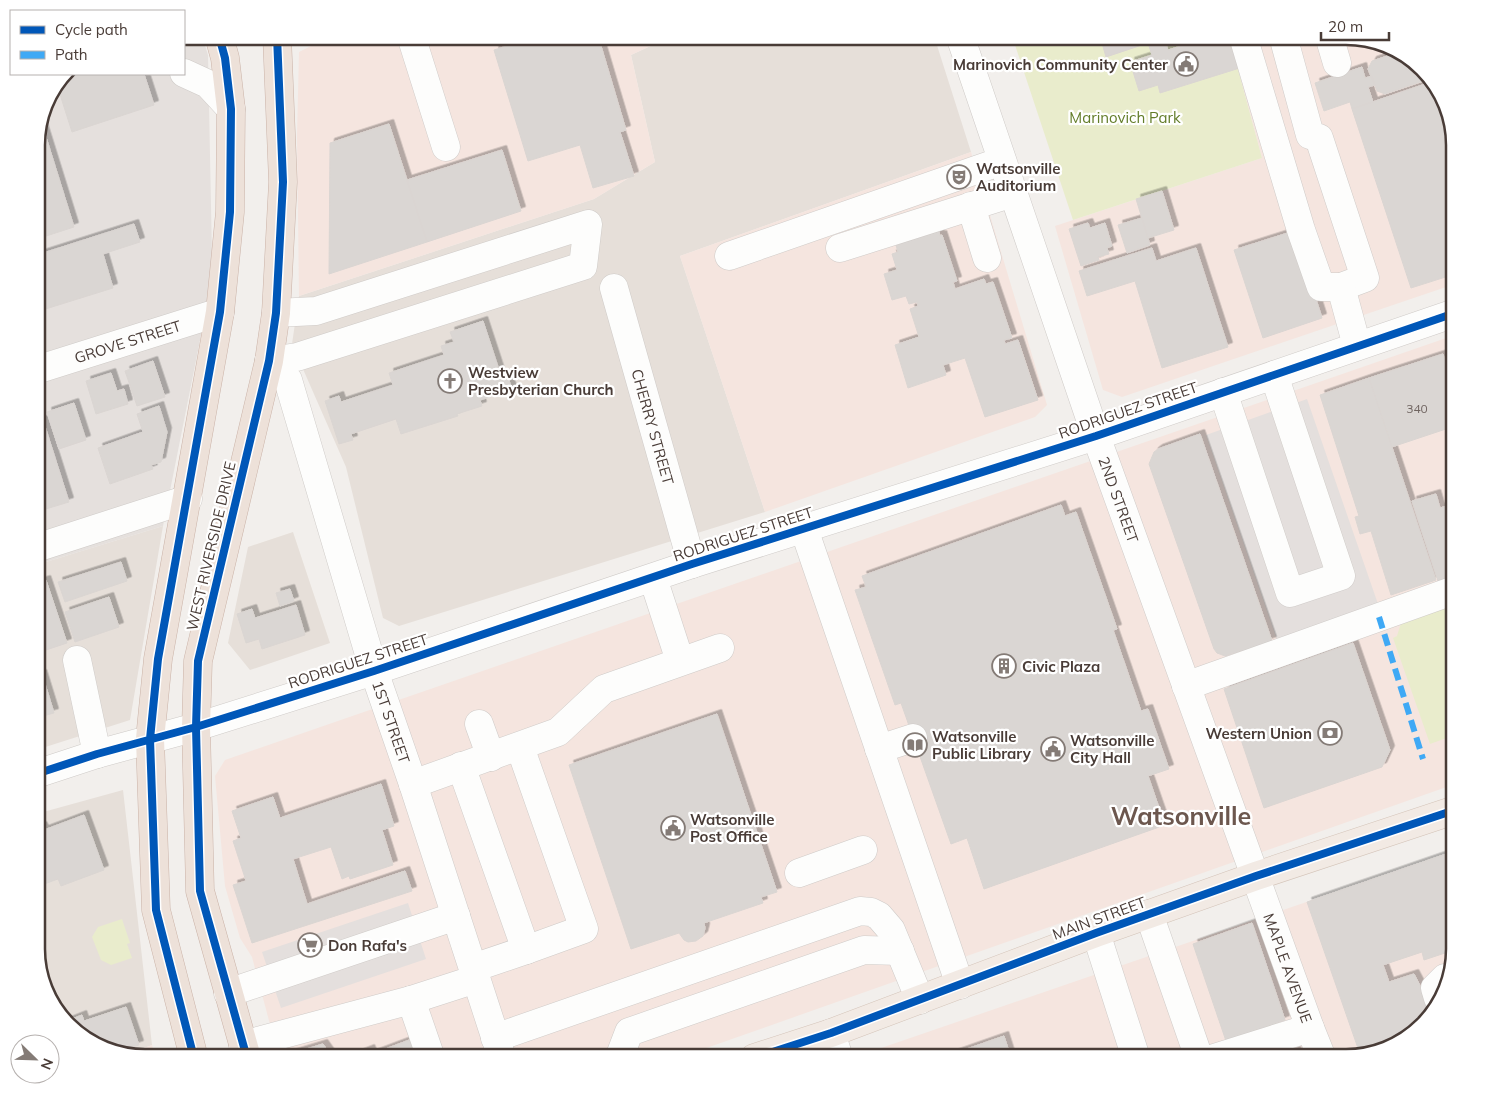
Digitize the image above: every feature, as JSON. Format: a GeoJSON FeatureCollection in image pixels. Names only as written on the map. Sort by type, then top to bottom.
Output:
{"type":"FeatureCollection","features":[{"type":"Feature","properties":{"kind":"highway","name":"WEST RIVERSIDE DRIVE"},"geometry":{"type":"LineString","coordinates":[[192,1049],[156,910],[150,739],[158,659],[220,312],[230,212],[231,109],[225,58],[221,45]]}},
{"type":"Feature","properties":{"kind":"highway","name":"WEST RIVERSIDE DRIVE"},"geometry":{"type":"LineString","coordinates":[[244,1049],[200,891],[196,727],[198,661],[269,361],[276,313],[283,182],[278,45]]}},
{"type":"Feature","properties":{"kind":"main road","name":"MAIN STREET"},"geometry":{"type":"LineString","coordinates":[[810,1049],[835,1045],[920,1000],[1096,933],[1256,876],[1446,813]]}},
{"type":"Feature","properties":{"kind":"street"},"geometry":{"type":"LineString","coordinates":[[414,45],[446,147]]}},
{"type":"Feature","properties":{"kind":"street","name":"2ND STREET"},"geometry":{"type":"LineString","coordinates":[[963,45],[1096,436],[1256,876]]}},
{"type":"Feature","properties":{"kind":"street"},"geometry":{"type":"LineString","coordinates":[[1246,45],[1301,230],[1321,287],[1341,287],[1365,278],[1319,138],[1310,135],[1285,45]]}},
{"type":"Feature","properties":{"kind":"street"},"geometry":{"type":"LineString","coordinates":[[1331,45],[1337,63]]}},
{"type":"Feature","properties":{"kind":"street"},"geometry":{"type":"LineString","coordinates":[[185,73],[208,84],[231,109]]}},
{"type":"Feature","properties":{"kind":"street"},"geometry":{"type":"LineString","coordinates":[[729,256],[1002,162]]}},
{"type":"Feature","properties":{"kind":"street"},"geometry":{"type":"LineString","coordinates":[[840,248],[1013,193]]}},
{"type":"Feature","properties":{"kind":"street"},"geometry":{"type":"LineString","coordinates":[[971,206],[987,258]]}},
{"type":"Feature","properties":{"kind":"street"},"geometry":{"type":"LineString","coordinates":[[269,361],[297,357],[583,266],[588,224],[316,311],[276,313]]}},
{"type":"Feature","properties":{"kind":"street"},"geometry":{"type":"LineString","coordinates":[[1341,287],[1357,346]]}},
{"type":"Feature","properties":{"kind":"street","name":"CHERRY STREET"},"geometry":{"type":"LineString","coordinates":[[614,288],[692,564]]}},
{"type":"Feature","properties":{"kind":"street","name":"GROVE STREET"},"geometry":{"type":"LineString","coordinates":[[45,367],[220,312]]}},
{"type":"Feature","properties":{"kind":"street","name":"RODRIGUEZ STREET"},"geometry":{"type":"LineString","coordinates":[[45,771],[97,754],[196,727],[374,671],[692,564],[1096,436],[1357,346],[1446,318]]}},
{"type":"Feature","properties":{"kind":"street","name":"1ST STREET"},"geometry":{"type":"LineString","coordinates":[[269,361],[288,380],[374,671],[499,1048]]}},
{"type":"Feature","properties":{"kind":"street"},"geometry":{"type":"LineString","coordinates":[[1223,392],[1290,593],[1341,576],[1274,375]]}},
{"type":"Feature","properties":{"kind":"street"},"geometry":{"type":"LineString","coordinates":[[45,545],[188,499]]}},
{"type":"Feature","properties":{"kind":"street"},"geometry":{"type":"LineString","coordinates":[[804,529],[960,985]]}},
{"type":"Feature","properties":{"kind":"street"},"geometry":{"type":"LineString","coordinates":[[653,578],[680,661]]}},
{"type":"Feature","properties":{"kind":"street"},"geometry":{"type":"LineString","coordinates":[[1186,686],[1446,593]]}},
{"type":"Feature","properties":{"kind":"street"},"geometry":{"type":"LineString","coordinates":[[413,784],[558,732],[604,689],[720,648]]}},
{"type":"Feature","properties":{"kind":"street"},"geometry":{"type":"LineString","coordinates":[[77,660],[97,754]]}},
{"type":"Feature","properties":{"kind":"street"},"geometry":{"type":"LineString","coordinates":[[479,724],[491,757]]}},
{"type":"Feature","properties":{"kind":"street"},"geometry":{"type":"LineString","coordinates":[[880,749],[914,738]]}},
{"type":"Feature","properties":{"kind":"street"},"geometry":{"type":"LineString","coordinates":[[252,1049],[411,1000],[475,974],[526,950],[584,929],[520,747]]}},
{"type":"Feature","properties":{"kind":"street"},"geometry":{"type":"LineString","coordinates":[[462,766],[526,950]]}},
{"type":"Feature","properties":{"kind":"street"},"geometry":{"type":"LineString","coordinates":[[799,873],[863,850]]}},
{"type":"Feature","properties":{"kind":"street","name":"MAPLE AVENUE"},"geometry":{"type":"LineString","coordinates":[[1256,876],[1318,1049]]}},
{"type":"Feature","properties":{"kind":"street"},"geometry":{"type":"LineString","coordinates":[[499,1048],[860,911],[871,912],[879,916],[887,924],[920,1000]]}},
{"type":"Feature","properties":{"kind":"street"},"geometry":{"type":"LineString","coordinates":[[1149,914],[1197,1049]]}},
{"type":"Feature","properties":{"kind":"street"},"geometry":{"type":"LineString","coordinates":[[228,993],[456,916]]}},
{"type":"Feature","properties":{"kind":"street"},"geometry":{"type":"LineString","coordinates":[[1096,933],[1133,1049]]}},
{"type":"Feature","properties":{"kind":"street"},"geometry":{"type":"LineString","coordinates":[[623,1049],[629,1032],[864,950],[900,951]]}},
{"type":"Feature","properties":{"kind":"street"},"geometry":{"type":"LineString","coordinates":[[411,1000],[429,1049]]}},
{"type":"Feature","properties":{"kind":"street"},"geometry":{"type":"LineString","coordinates":[[1243,1049],[1310,1028]]}},
{"type":"Feature","properties":{"kind":"shaded area"},"geometry":{"type":"Polygon","coordinates":[[[185,45],[205,45],[208,55],[212,256],[206,310],[163,526],[45,562],[45,139],[48,119],[55,101],[73,75],[185,75],[185,45]]]}},
{"type":"Feature","properties":{"kind":"shaded area"},"geometry":{"type":"Polygon","coordinates":[[[313,45],[653,45],[631,55],[655,162],[594,199],[299,296],[297,136],[299,52],[313,45]]]}},
{"type":"Feature","properties":{"kind":"shaded area"},"geometry":{"type":"Polygon","coordinates":[[[653,45],[937,45],[971,152],[680,256],[765,512],[399,626],[383,618],[346,467],[292,344],[299,296],[594,199],[655,162],[631,55],[653,45]]]}},
{"type":"Feature","properties":{"kind":"shaded area"},"geometry":{"type":"Polygon","coordinates":[[[1231,45],[1352,45],[1378,50],[1396,58],[1417,74],[1425,84],[1436,101],[1443,119],[1446,145],[1446,287],[1122,397],[1103,390],[1055,226],[1262,158],[1231,45]]]}},
{"type":"Feature","properties":{"kind":"shaded area"},"geometry":{"type":"Polygon","coordinates":[[[971,152],[1047,405],[1035,417],[765,512],[680,256],[971,152]]]}},
{"type":"Feature","properties":{"kind":"shaded area"},"geometry":{"type":"Polygon","coordinates":[[[1446,338],[1446,787],[704,1049],[277,1049],[252,957],[240,938],[225,886],[215,776],[225,760],[1446,338]]]}},
{"type":"Feature","properties":{"kind":"shaded area"},"geometry":{"type":"Polygon","coordinates":[[[1307,399],[1378,604],[1277,640],[1206,435],[1307,399]]]}},
{"type":"Feature","properties":{"kind":"shaded area"},"geometry":{"type":"Polygon","coordinates":[[[163,526],[130,720],[45,747],[45,562],[163,526]]]}},
{"type":"Feature","properties":{"kind":"shaded area"},"geometry":{"type":"Polygon","coordinates":[[[293,532],[330,643],[250,670],[228,643],[248,547],[293,532]]]}},
{"type":"Feature","properties":{"kind":"shaded area"},"geometry":{"type":"Polygon","coordinates":[[[123,790],[152,1045],[142,1049],[119,1046],[95,1036],[70,1015],[55,993],[48,975],[45,955],[45,812],[123,790]]]}},
{"type":"Feature","properties":{"kind":"shaded area"},"geometry":{"type":"Polygon","coordinates":[[[1446,854],[1446,949],[1441,981],[1433,999],[1417,1020],[1390,1039],[1378,1044],[1346,1049],[878,1049],[1446,854]]]}},
{"type":"Feature","properties":{"kind":"shaded area"},"geometry":{"type":"Polygon","coordinates":[[[408,903],[426,959],[281,1008],[262,952],[408,903]]]}},
{"type":"Feature","properties":{"kind":"shaded area"},"geometry":{"type":"Polygon","coordinates":[[[152,1045],[153,1049],[145,1049],[142,1049],[152,1045]]]}},
{"type":"Feature","properties":{"kind":"green space","name":"Marinovich Park"},"geometry":{"type":"Polygon","coordinates":[[[1015,45],[1231,45],[1262,158],[1073,220],[1015,45]]]}},
{"type":"Feature","properties":{"kind":"green space"},"geometry":{"type":"Polygon","coordinates":[[[1446,607],[1446,738],[1430,744],[1393,638],[1397,636],[1401,623],[1446,607]]]}},
{"type":"Feature","properties":{"kind":"green space"},"geometry":{"type":"Polygon","coordinates":[[[122,919],[130,943],[127,944],[132,958],[111,965],[101,960],[92,937],[98,927],[122,919]]]}},
{"type":"Feature","properties":{"kind":"building"},"geometry":{"type":"Polygon","coordinates":[[[510,45],[601,45],[626,130],[620,132],[634,176],[593,188],[580,145],[528,161],[494,50],[510,45]]]}},
{"type":"Feature","properties":{"kind":"building","name":"Marinovich Community Center"},"geometry":{"type":"Polygon","coordinates":[[[1103,45],[1142,45],[1106,57],[1103,45]]]}},
{"type":"Feature","properties":{"kind":"building","name":"Marinovich Community Center"},"geometry":{"type":"Polygon","coordinates":[[[1149,45],[1166,45],[1168,50],[1183,45],[1237,45],[1243,67],[1160,93],[1158,85],[1139,91],[1130,62],[1152,55],[1149,45]]]}},
{"type":"Feature","properties":{"kind":"building"},"geometry":{"type":"Polygon","coordinates":[[[1389,55],[1407,66],[1423,81],[1385,94],[1377,91],[1368,69],[1372,61],[1389,55]]]}},
{"type":"Feature","properties":{"kind":"building"},"geometry":{"type":"Polygon","coordinates":[[[1362,67],[1365,78],[1372,76],[1375,85],[1368,87],[1373,102],[1352,109],[1350,102],[1324,111],[1315,83],[1362,67]]]}},
{"type":"Feature","properties":{"kind":"building"},"geometry":{"type":"Polygon","coordinates":[[[73,75],[144,75],[154,105],[72,132],[60,93],[73,75]]]}},
{"type":"Feature","properties":{"kind":"building"},"geometry":{"type":"Polygon","coordinates":[[[1425,84],[1436,101],[1443,119],[1446,145],[1446,277],[1411,288],[1352,109],[1425,84]]]}},
{"type":"Feature","properties":{"kind":"building"},"geometry":{"type":"Polygon","coordinates":[[[389,124],[427,242],[329,274],[330,143],[389,124]]]}},
{"type":"Feature","properties":{"kind":"building"},"geometry":{"type":"Polygon","coordinates":[[[46,136],[74,227],[45,236],[46,136]]]}},
{"type":"Feature","properties":{"kind":"building"},"geometry":{"type":"Polygon","coordinates":[[[502,150],[521,211],[427,242],[407,180],[502,150]]]}},
{"type":"Feature","properties":{"kind":"building"},"geometry":{"type":"Polygon","coordinates":[[[1162,191],[1174,230],[1148,238],[1136,199],[1162,191]]]}},
{"type":"Feature","properties":{"kind":"building"},"geometry":{"type":"Polygon","coordinates":[[[1142,218],[1150,245],[1127,253],[1118,225],[1142,218]]]}},
{"type":"Feature","properties":{"kind":"building"},"geometry":{"type":"Polygon","coordinates":[[[1088,223],[1090,228],[1105,223],[1112,246],[1107,248],[1109,254],[1098,257],[1099,260],[1081,266],[1069,229],[1088,223]]]}},
{"type":"Feature","properties":{"kind":"building"},"geometry":{"type":"Polygon","coordinates":[[[134,224],[140,242],[103,254],[113,288],[45,309],[45,252],[134,224]]]}},
{"type":"Feature","properties":{"kind":"building"},"geometry":{"type":"Polygon","coordinates":[[[939,231],[957,281],[953,282],[955,289],[984,279],[986,284],[993,282],[1012,338],[1004,340],[1005,344],[1018,340],[1038,400],[985,417],[965,358],[943,365],[946,375],[908,388],[895,345],[919,337],[910,309],[918,306],[917,302],[909,304],[906,296],[892,300],[884,274],[897,270],[892,254],[898,252],[896,245],[939,231]]]}},
{"type":"Feature","properties":{"kind":"building"},"geometry":{"type":"Polygon","coordinates":[[[1294,231],[1322,318],[1263,338],[1234,250],[1294,231]]]}},
{"type":"Feature","properties":{"kind":"building"},"geometry":{"type":"Polygon","coordinates":[[[1152,248],[1156,261],[1196,248],[1228,347],[1162,368],[1135,281],[1087,296],[1079,271],[1152,248]]]}},
{"type":"Feature","properties":{"kind":"building","name":"Westview Presbyterian Church"},"geometry":{"type":"Polygon","coordinates":[[[483,321],[501,376],[507,374],[512,390],[480,400],[482,406],[457,414],[458,416],[401,434],[396,419],[351,434],[353,440],[339,444],[325,401],[339,396],[341,402],[393,385],[389,373],[444,355],[441,346],[454,342],[450,332],[483,321]]]}},
{"type":"Feature","properties":{"kind":"building"},"geometry":{"type":"Polygon","coordinates":[[[1443,354],[1446,363],[1446,429],[1392,447],[1369,378],[1443,354]]]}},
{"type":"Feature","properties":{"kind":"building"},"geometry":{"type":"Polygon","coordinates":[[[153,361],[165,397],[137,406],[125,371],[153,361]]]}},
{"type":"Feature","properties":{"kind":"building"},"geometry":{"type":"Polygon","coordinates":[[[111,373],[117,391],[124,389],[128,404],[96,414],[86,381],[111,373]]]}},
{"type":"Feature","properties":{"kind":"building"},"geometry":{"type":"Polygon","coordinates":[[[1369,378],[1436,580],[1391,595],[1371,531],[1360,534],[1355,517],[1359,516],[1320,395],[1369,378]]]}},
{"type":"Feature","properties":{"kind":"building"},"geometry":{"type":"Polygon","coordinates":[[[74,403],[86,440],[59,449],[47,412],[74,403]]]}},
{"type":"Feature","properties":{"kind":"building"},"geometry":{"type":"Polygon","coordinates":[[[159,406],[167,432],[161,462],[151,465],[153,469],[110,484],[98,448],[143,432],[137,414],[159,406]]]}},
{"type":"Feature","properties":{"kind":"building"},"geometry":{"type":"Polygon","coordinates":[[[45,426],[69,502],[45,509],[45,426]]]}},
{"type":"Feature","properties":{"kind":"building"},"geometry":{"type":"Polygon","coordinates":[[[1200,434],[1272,641],[1225,656],[1217,653],[1214,649],[1149,464],[1154,452],[1158,449],[1200,434]]]}},
{"type":"Feature","properties":{"kind":"building"},"geometry":{"type":"Polygon","coordinates":[[[1436,494],[1440,508],[1446,506],[1446,578],[1438,581],[1412,501],[1436,494]]]}},
{"type":"Feature","properties":{"kind":"building","name":"Civic Plaza"},"geometry":{"type":"Polygon","coordinates":[[[1061,505],[1065,516],[1076,512],[1117,629],[1113,630],[1141,711],[1148,709],[1169,769],[1148,776],[1165,825],[984,889],[967,838],[951,844],[901,703],[895,705],[855,590],[866,587],[862,576],[1061,505]]]}},
{"type":"Feature","properties":{"kind":"building"},"geometry":{"type":"Polygon","coordinates":[[[121,562],[127,581],[65,602],[58,582],[121,562]]]}},
{"type":"Feature","properties":{"kind":"building"},"geometry":{"type":"Polygon","coordinates":[[[45,580],[67,643],[46,650],[45,647],[45,580]]]}},
{"type":"Feature","properties":{"kind":"building"},"geometry":{"type":"Polygon","coordinates":[[[290,589],[294,601],[280,606],[276,593],[290,589]]]}},
{"type":"Feature","properties":{"kind":"building"},"geometry":{"type":"Polygon","coordinates":[[[109,597],[119,627],[75,642],[65,612],[109,597]]]}},
{"type":"Feature","properties":{"kind":"building"},"geometry":{"type":"Polygon","coordinates":[[[296,605],[305,635],[262,649],[259,639],[246,643],[237,614],[252,609],[255,618],[296,605]]]}},
{"type":"Feature","properties":{"kind":"building"},"geometry":{"type":"Polygon","coordinates":[[[1353,643],[1390,750],[1382,767],[1264,808],[1224,689],[1353,643]]]}},
{"type":"Feature","properties":{"kind":"building"},"geometry":{"type":"Polygon","coordinates":[[[45,684],[54,713],[45,716],[45,684]]]}},
{"type":"Feature","properties":{"kind":"building","name":"Watsonville Post Office"},"geometry":{"type":"Polygon","coordinates":[[[717,714],[777,892],[761,897],[763,903],[704,923],[703,936],[696,941],[688,942],[679,933],[631,949],[569,765],[717,714]]]}},
{"type":"Feature","properties":{"kind":"building"},"geometry":{"type":"Polygon","coordinates":[[[381,784],[394,826],[382,830],[393,865],[350,879],[349,876],[342,879],[331,847],[293,859],[307,904],[405,871],[412,891],[252,943],[233,885],[246,881],[233,841],[241,838],[232,811],[273,797],[280,818],[381,784]]]}},
{"type":"Feature","properties":{"kind":"building"},"geometry":{"type":"Polygon","coordinates":[[[84,815],[104,870],[61,886],[58,879],[45,884],[45,830],[84,815]]]}},
{"type":"Feature","properties":{"kind":"building"},"geometry":{"type":"Polygon","coordinates":[[[1446,854],[1446,953],[1424,960],[1422,952],[1383,965],[1389,982],[1414,974],[1428,1005],[1417,1020],[1390,1039],[1372,1046],[1358,1048],[1307,902],[1446,854]]]}},
{"type":"Feature","properties":{"kind":"building"},"geometry":{"type":"Polygon","coordinates":[[[1252,923],[1285,1020],[1226,1041],[1193,944],[1252,923]]]}},
{"type":"Feature","properties":{"kind":"building"},"geometry":{"type":"Polygon","coordinates":[[[126,1007],[139,1045],[130,1048],[113,1044],[95,1036],[73,1018],[82,1015],[84,1021],[126,1007]]]}},
{"type":"Feature","properties":{"kind":"building"},"geometry":{"type":"Polygon","coordinates":[[[1004,1036],[1008,1049],[967,1049],[1004,1036]]]}},
{"type":"Feature","properties":{"kind":"building"},"geometry":{"type":"Polygon","coordinates":[[[412,1039],[416,1049],[385,1049],[412,1039]]]}},
{"type":"Feature","properties":{"kind":"building"},"geometry":{"type":"Polygon","coordinates":[[[323,1044],[327,1049],[306,1049],[323,1044]]]}},
{"type":"Feature","properties":{"kind":"marked path"},"geometry":{"type":"LineString","coordinates":[[1379,617],[1423,759]]}},
{"type":"Feature","properties":{"kind":"cycle path"},"geometry":{"type":"LineString","coordinates":[[192,1049],[156,910],[150,739],[158,659],[220,312],[230,212],[231,109],[225,58],[221,45]]}},
{"type":"Feature","properties":{"kind":"cycle path"},"geometry":{"type":"LineString","coordinates":[[244,1049],[200,891],[196,727],[198,661],[269,361],[276,313],[283,182],[277,45]]}},
{"type":"Feature","properties":{"kind":"cycle path"},"geometry":{"type":"LineString","coordinates":[[45,771],[97,754],[196,727],[374,671],[692,564],[1096,436],[1446,316]]}},
{"type":"Feature","properties":{"kind":"cycle path"},"geometry":{"type":"LineString","coordinates":[[782,1049],[831,1033],[1096,933],[1256,876],[1446,813]]}},
{"type":"Feature","properties":{"kind":"place","name":"Marinovich Community Center"},"geometry":{"type":"Point","coordinates":[1186,64]}},
{"type":"Feature","properties":{"kind":"place","name":"Watsonville Auditorium"},"geometry":{"type":"Point","coordinates":[959,177]}},
{"type":"Feature","properties":{"kind":"place","name":"Westview Presbyterian Church"},"geometry":{"type":"Point","coordinates":[450,381]}},
{"type":"Feature","properties":{"kind":"place","name":"Civic Plaza"},"geometry":{"type":"Point","coordinates":[1004,666]}},
{"type":"Feature","properties":{"kind":"place","name":"Western Union"},"geometry":{"type":"Point","coordinates":[1330,733]}},
{"type":"Feature","properties":{"kind":"place","name":"Watsonville Public Library"},"geometry":{"type":"Point","coordinates":[915,745]}},
{"type":"Feature","properties":{"kind":"place","name":"Watsonville City Hall"},"geometry":{"type":"Point","coordinates":[1053,749]}},
{"type":"Feature","properties":{"kind":"place","name":"Watsonville Post Office"},"geometry":{"type":"Point","coordinates":[673,828]}},
{"type":"Feature","properties":{"kind":"place","name":"Don Rafa's"},"geometry":{"type":"Point","coordinates":[310,945]}},
{"type":"Feature","properties":{"kind":"district","name":"Watsonville"},"geometry":{"type":"Point","coordinates":[1181,815]}}]}
